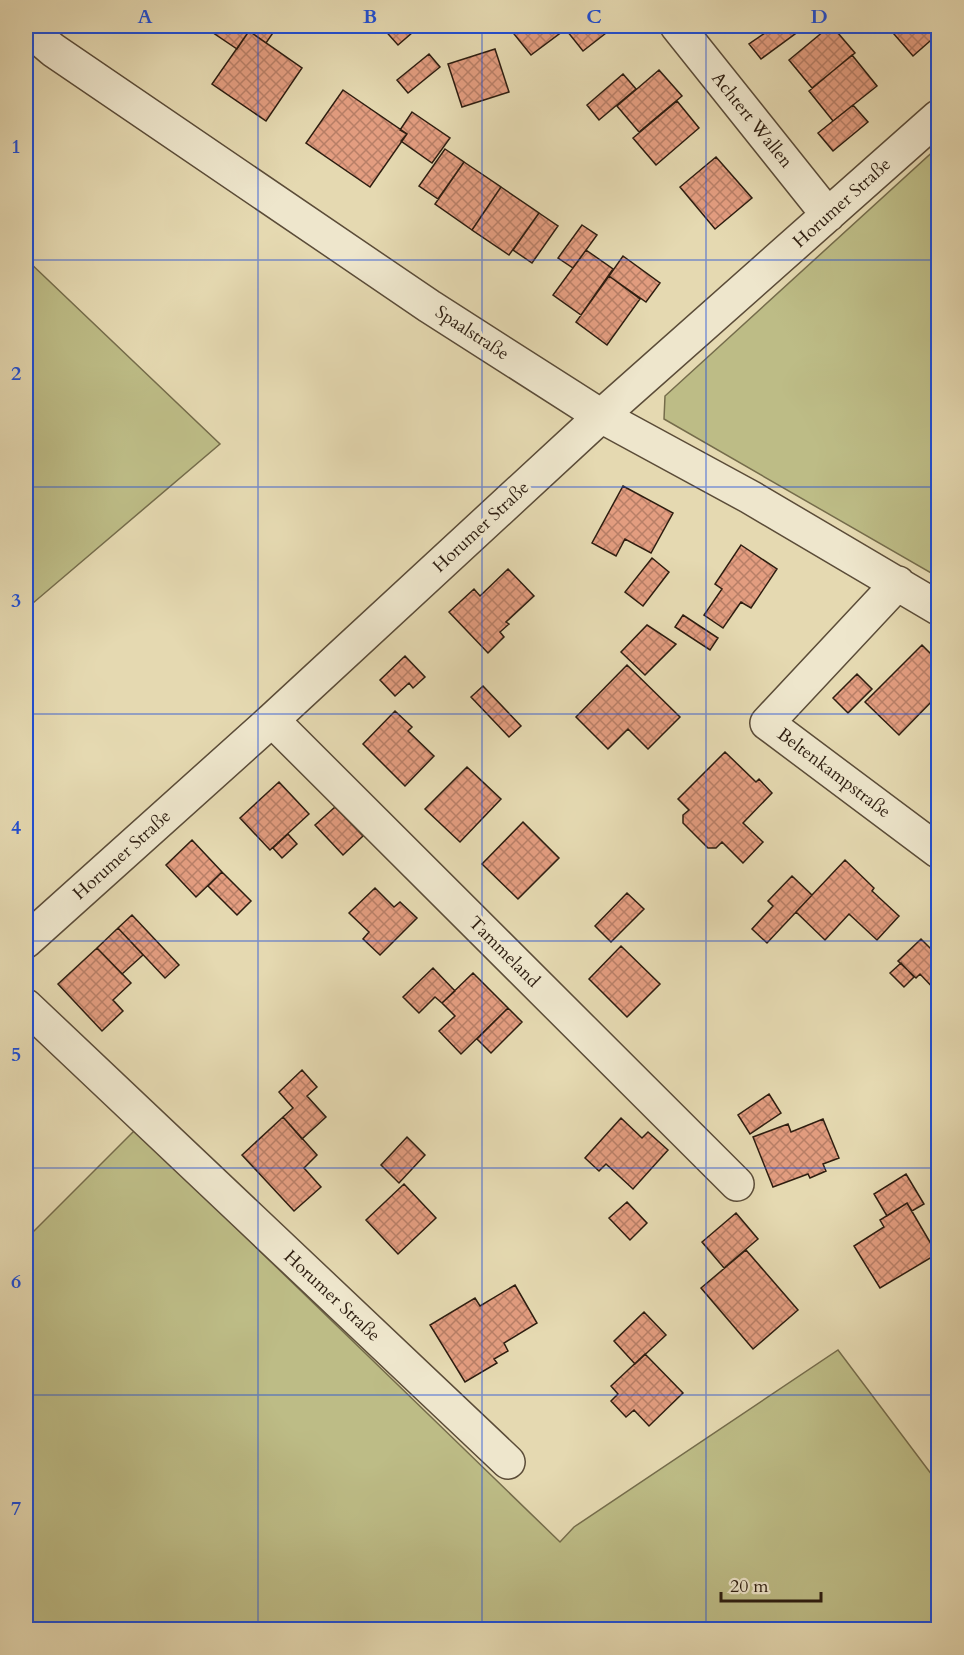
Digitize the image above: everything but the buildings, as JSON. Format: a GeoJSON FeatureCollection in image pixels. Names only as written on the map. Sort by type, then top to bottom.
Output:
{"type":"FeatureCollection","features":[{"type":"Feature","properties":{"kind":"street","name":"Achtert Wallen"},"geometry":{"type":"LineString","coordinates":[[676,26],[828,215]]}},
{"type":"Feature","properties":{"kind":"street","name":"Spaalstraße"},"geometry":{"type":"LineString","coordinates":[[26,27],[52,50],[429,306],[601,416],[750,497],[939,608]]}},
{"type":"Feature","properties":{"kind":"street","name":"Horumer Straße"},"geometry":{"type":"LineString","coordinates":[[26,941],[272,720],[601,416],[939,117]]}},
{"type":"Feature","properties":{"kind":"street","name":"Beltenkampstraße"},"geometry":{"type":"LineString","coordinates":[[898,583],[767,723],[939,851]]}},
{"type":"Feature","properties":{"kind":"street","name":"Tammeland"},"geometry":{"type":"LineString","coordinates":[[272,720],[737,1184]]}},
{"type":"Feature","properties":{"kind":"street","name":"Horumer Straße"},"geometry":{"type":"LineString","coordinates":[[26,1006],[508,1462]]}},
{"type":"Feature","properties":{"kind":"shaded area"},"geometry":{"type":"Polygon","coordinates":[[[938,147],[938,577],[664,419],[665,396],[938,147]]]}},
{"type":"Feature","properties":{"kind":"shaded area"},"geometry":{"type":"Polygon","coordinates":[[[26,259],[220,444],[26,609],[26,259]]]}},
{"type":"Feature","properties":{"kind":"shaded area"},"geometry":{"type":"Polygon","coordinates":[[[135,1130],[560,1542],[574,1527],[838,1350],[938,1483],[938,1629],[26,1630],[26,1239],[135,1130]]]}}]}
